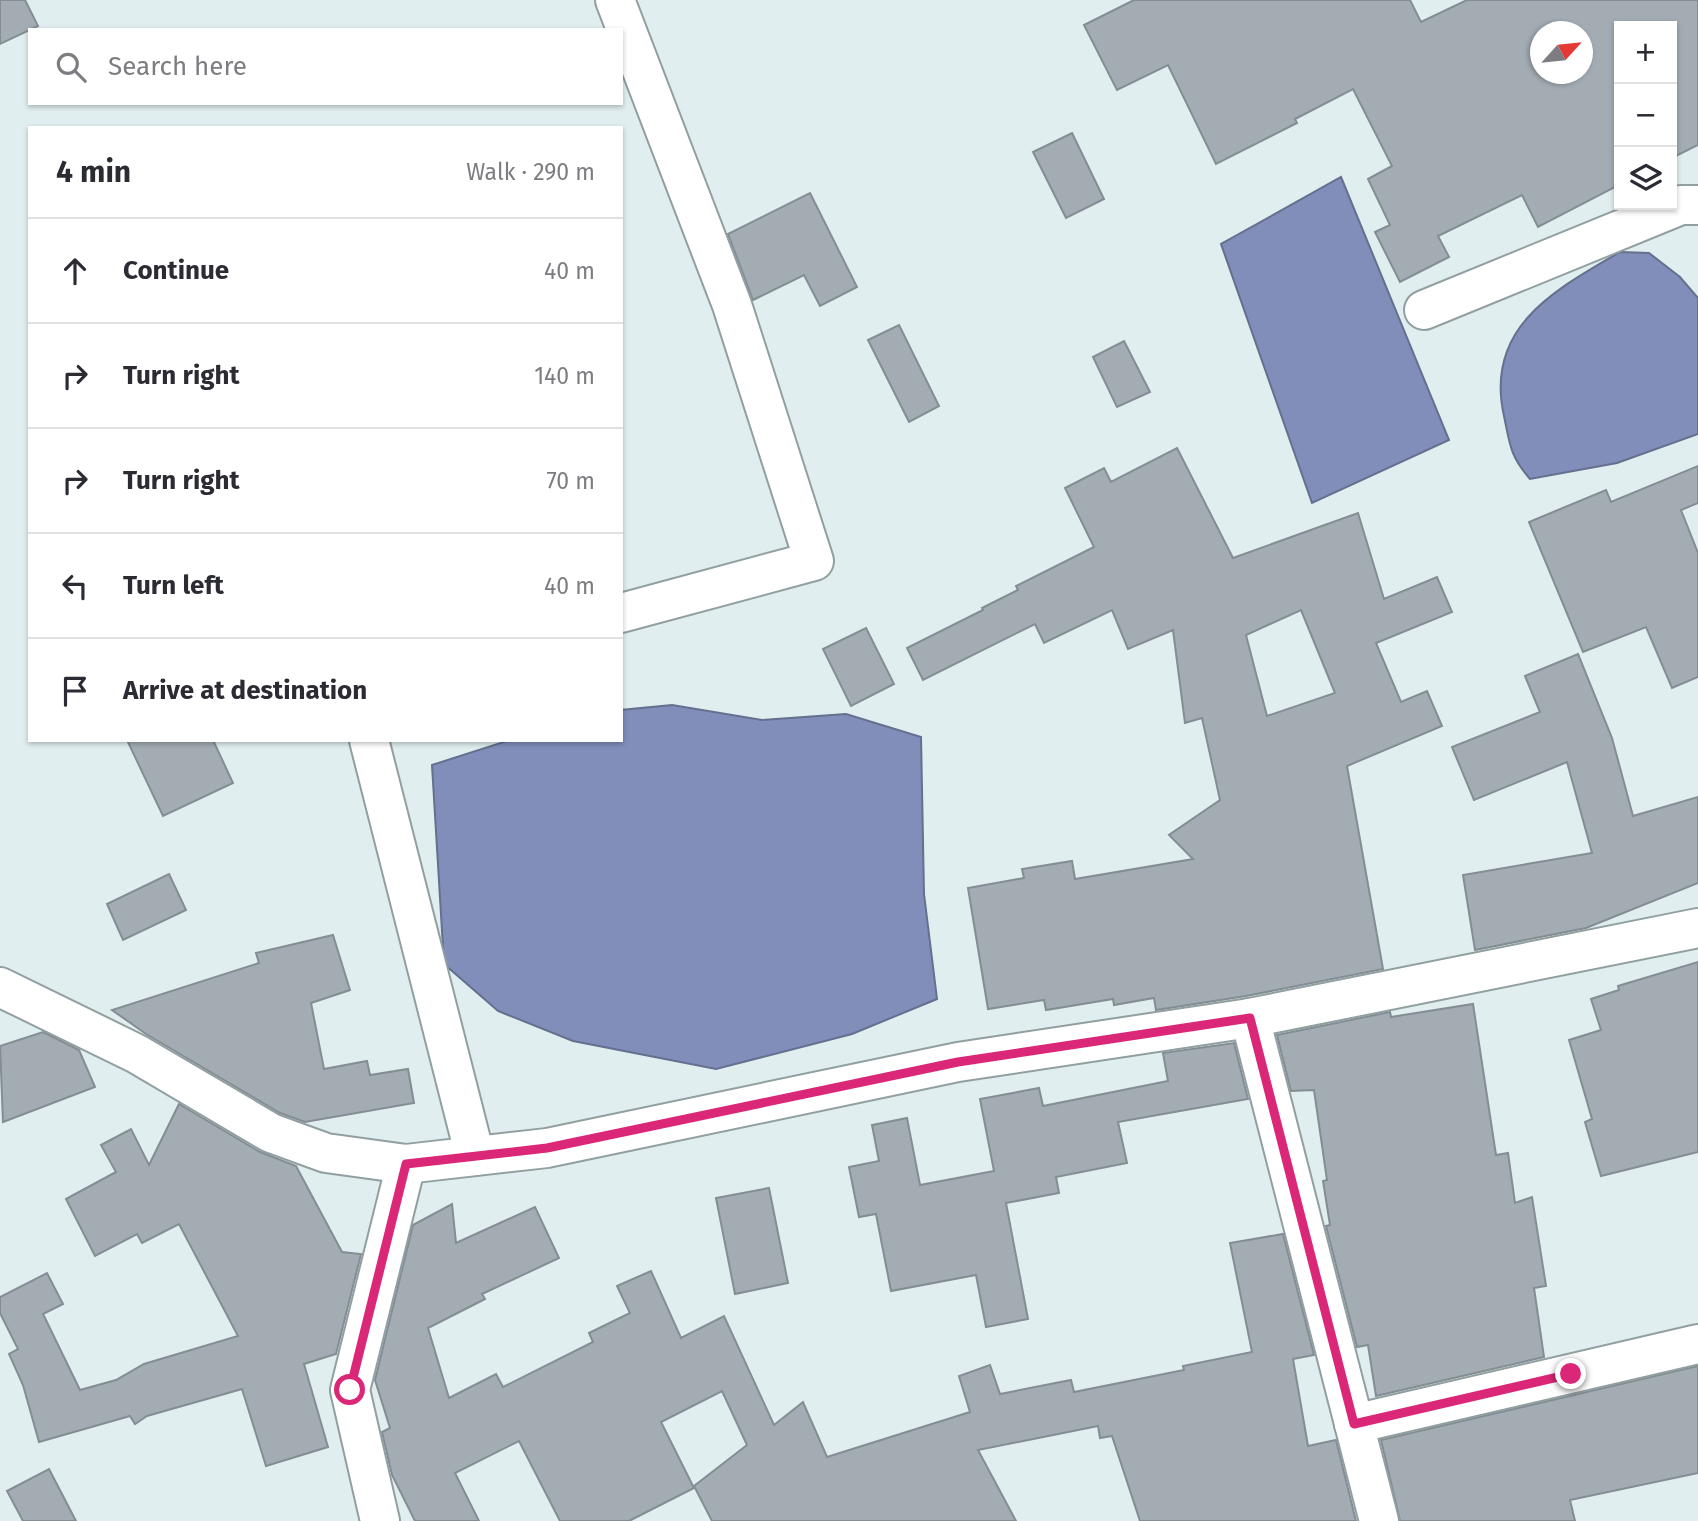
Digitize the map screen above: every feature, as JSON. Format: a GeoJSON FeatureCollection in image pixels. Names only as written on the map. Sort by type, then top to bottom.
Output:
{"type":"FeatureCollection","features":[{"type":"Feature","properties":{"kind":"street"},"geometry":{"type":"LineString","coordinates":[[615,0],[732,304],[814,561],[623,612]]}},
{"type":"Feature","properties":{"kind":"street"},"geometry":{"type":"LineString","coordinates":[[1424,310],[1681,205],[1698,205]]}},
{"type":"Feature","properties":{"kind":"street"},"geometry":{"type":"LineString","coordinates":[[370,742],[475,1156]]}},
{"type":"Feature","properties":{"kind":"street"},"geometry":{"type":"LineString","coordinates":[[0,987],[136,1054],[271,1133],[326,1153],[406,1164],[547,1148],[958,1062],[1250,1018],[1698,928]]}},
{"type":"Feature","properties":{"kind":"street"},"geometry":{"type":"LineString","coordinates":[[1250,1018],[1379,1521]]}},
{"type":"Feature","properties":{"kind":"street"},"geometry":{"type":"LineString","coordinates":[[380,1521],[350,1390],[406,1164]]}},
{"type":"Feature","properties":{"kind":"street"},"geometry":{"type":"LineString","coordinates":[[1354,1424],[1698,1345]]}},
{"type":"Feature","properties":{"kind":"water"},"geometry":{"type":"Polygon","coordinates":[[[1341,177],[1449,440],[1312,503],[1221,244],[1341,177]]]}},
{"type":"Feature","properties":{"kind":"water"},"geometry":{"type":"Polygon","coordinates":[[[1620,252],[1649,253],[1680,277],[1698,298],[1698,434],[1617,463],[1530,479],[1512,450],[1504,416],[1501,385],[1505,358],[1515,335],[1530,315],[1549,297],[1620,252]]]}},
{"type":"Feature","properties":{"kind":"water"},"geometry":{"type":"Polygon","coordinates":[[[672,705],[762,720],[846,714],[921,737],[924,894],[937,999],[852,1034],[716,1069],[573,1041],[498,1011],[444,964],[432,765],[504,742],[623,742],[623,710],[672,705]]]}},
{"type":"Feature","properties":{"kind":"building"},"geometry":{"type":"Polygon","coordinates":[[[0,0],[25,0],[38,26],[28,28],[28,31],[0,44],[0,0]]]}},
{"type":"Feature","properties":{"kind":"building"},"geometry":{"type":"Polygon","coordinates":[[[1134,0],[1410,0],[1421,22],[1467,0],[1698,0],[1698,145],[1677,156],[1677,21],[1614,21],[1614,188],[1538,227],[1522,195],[1438,236],[1449,257],[1400,282],[1375,232],[1390,225],[1368,179],[1392,166],[1353,89],[1295,119],[1297,123],[1216,164],[1168,65],[1117,90],[1084,25],[1134,0]]]}},
{"type":"Feature","properties":{"kind":"building"},"geometry":{"type":"Polygon","coordinates":[[[1072,133],[1104,199],[1066,218],[1033,152],[1072,133]]]}},
{"type":"Feature","properties":{"kind":"building"},"geometry":{"type":"Polygon","coordinates":[[[810,193],[857,287],[820,306],[804,275],[753,300],[728,234],[810,193]]]}},
{"type":"Feature","properties":{"kind":"building"},"geometry":{"type":"Polygon","coordinates":[[[899,325],[939,406],[909,422],[868,340],[899,325]]]}},
{"type":"Feature","properties":{"kind":"building"},"geometry":{"type":"Polygon","coordinates":[[[1124,341],[1150,392],[1117,407],[1093,357],[1124,341]]]}},
{"type":"Feature","properties":{"kind":"building"},"geometry":{"type":"Polygon","coordinates":[[[1177,448],[1233,558],[1358,513],[1384,599],[1437,577],[1452,612],[1376,643],[1401,702],[1427,691],[1442,726],[1347,766],[1383,969],[1246,996],[1156,1010],[1154,998],[1114,1005],[1113,999],[1046,1010],[1044,1000],[988,1009],[968,888],[1024,878],[1022,869],[1072,861],[1075,879],[1193,859],[1169,835],[1220,800],[1202,718],[1185,723],[1173,630],[1128,649],[1112,610],[1044,643],[1035,624],[923,680],[907,648],[983,610],[982,608],[1018,590],[1016,586],[1094,547],[1065,488],[1104,468],[1111,482],[1177,448]],[[1301,610],[1246,635],[1267,716],[1335,693],[1301,610]]]}},
{"type":"Feature","properties":{"kind":"building"},"geometry":{"type":"Polygon","coordinates":[[[1698,466],[1698,503],[1681,510],[1698,553],[1698,677],[1672,688],[1646,627],[1583,652],[1529,522],[1606,490],[1611,502],[1698,466]]]}},
{"type":"Feature","properties":{"kind":"building"},"geometry":{"type":"Polygon","coordinates":[[[866,628],[894,684],[851,706],[823,649],[866,628]]]}},
{"type":"Feature","properties":{"kind":"building"},"geometry":{"type":"Polygon","coordinates":[[[1578,654],[1612,738],[1633,816],[1698,797],[1698,883],[1586,928],[1475,950],[1463,875],[1592,853],[1567,762],[1474,800],[1452,747],[1540,712],[1525,676],[1578,654]]]}},
{"type":"Feature","properties":{"kind":"building"},"geometry":{"type":"Polygon","coordinates":[[[128,742],[214,742],[233,783],[163,816],[128,742]]]}},
{"type":"Feature","properties":{"kind":"building"},"geometry":{"type":"Polygon","coordinates":[[[169,874],[186,910],[123,940],[107,904],[169,874]]]}},
{"type":"Feature","properties":{"kind":"building"},"geometry":{"type":"Polygon","coordinates":[[[333,935],[350,990],[311,1003],[324,1069],[367,1061],[370,1075],[408,1069],[414,1103],[305,1122],[280,1113],[146,1034],[112,1010],[259,963],[256,953],[333,935]]]}},
{"type":"Feature","properties":{"kind":"building"},"geometry":{"type":"Polygon","coordinates":[[[1698,962],[1698,1152],[1601,1176],[1585,1122],[1592,1119],[1569,1040],[1601,1030],[1591,999],[1619,990],[1618,986],[1698,962]]]}},
{"type":"Feature","properties":{"kind":"building"},"geometry":{"type":"Polygon","coordinates":[[[1473,1004],[1496,1155],[1508,1153],[1515,1203],[1532,1197],[1546,1286],[1534,1288],[1544,1357],[1376,1396],[1368,1345],[1357,1347],[1326,1226],[1330,1225],[1323,1181],[1327,1180],[1314,1090],[1291,1091],[1277,1035],[1390,1012],[1391,1017],[1473,1004]]]}},
{"type":"Feature","properties":{"kind":"building"},"geometry":{"type":"Polygon","coordinates":[[[43,1032],[79,1050],[95,1087],[3,1122],[0,1046],[43,1032]]]}},
{"type":"Feature","properties":{"kind":"building"},"geometry":{"type":"Polygon","coordinates":[[[1234,1043],[1248,1099],[1118,1122],[1127,1163],[1056,1177],[1059,1193],[1006,1203],[1028,1319],[986,1327],[976,1275],[891,1291],[876,1214],[859,1217],[849,1167],[879,1161],[872,1125],[907,1118],[920,1185],[994,1171],[980,1099],[1039,1088],[1043,1106],[1168,1081],[1163,1053],[1234,1043]]]}},
{"type":"Feature","properties":{"kind":"building"},"geometry":{"type":"Polygon","coordinates":[[[179,1104],[260,1152],[296,1166],[342,1252],[361,1254],[336,1354],[304,1364],[328,1447],[266,1466],[242,1389],[147,1416],[135,1424],[130,1416],[39,1442],[23,1385],[9,1354],[18,1349],[0,1313],[0,1297],[47,1273],[63,1304],[43,1314],[80,1390],[116,1380],[144,1364],[238,1336],[179,1224],[142,1243],[137,1234],[95,1256],[66,1199],[116,1172],[101,1145],[131,1129],[149,1165],[179,1104]]]}},
{"type":"Feature","properties":{"kind":"building"},"geometry":{"type":"Polygon","coordinates":[[[769,1188],[788,1283],[735,1294],[716,1198],[769,1188]]]}},
{"type":"Feature","properties":{"kind":"building"},"geometry":{"type":"Polygon","coordinates":[[[452,1204],[456,1243],[535,1207],[559,1258],[482,1294],[485,1299],[428,1328],[449,1398],[496,1374],[503,1387],[593,1342],[589,1333],[630,1313],[617,1286],[651,1271],[681,1338],[724,1316],[774,1425],[803,1402],[827,1457],[970,1412],[959,1376],[990,1365],[1000,1394],[1071,1380],[1074,1392],[1184,1370],[1183,1366],[1252,1352],[1230,1243],[1283,1234],[1314,1355],[1293,1359],[1308,1446],[1336,1440],[1356,1521],[1140,1521],[1112,1436],[1100,1438],[1098,1426],[978,1450],[1016,1521],[712,1521],[694,1486],[747,1445],[722,1391],[661,1422],[694,1488],[629,1521],[560,1521],[519,1441],[455,1473],[479,1521],[415,1521],[392,1475],[382,1432],[390,1428],[375,1380],[413,1225],[452,1204]]]}},
{"type":"Feature","properties":{"kind":"building"},"geometry":{"type":"Polygon","coordinates":[[[1698,1366],[1698,1473],[1570,1500],[1575,1521],[1400,1521],[1381,1440],[1698,1366]]]}},
{"type":"Feature","properties":{"kind":"building"},"geometry":{"type":"Polygon","coordinates":[[[49,1469],[76,1521],[23,1521],[7,1491],[49,1469]]]}},
{"type":"Feature","properties":{"kind":"route"},"geometry":{"type":"LineString","coordinates":[[350,1390],[406,1164],[547,1148],[958,1062],[1250,1018],[1354,1424],[1571,1374]]}}]}
